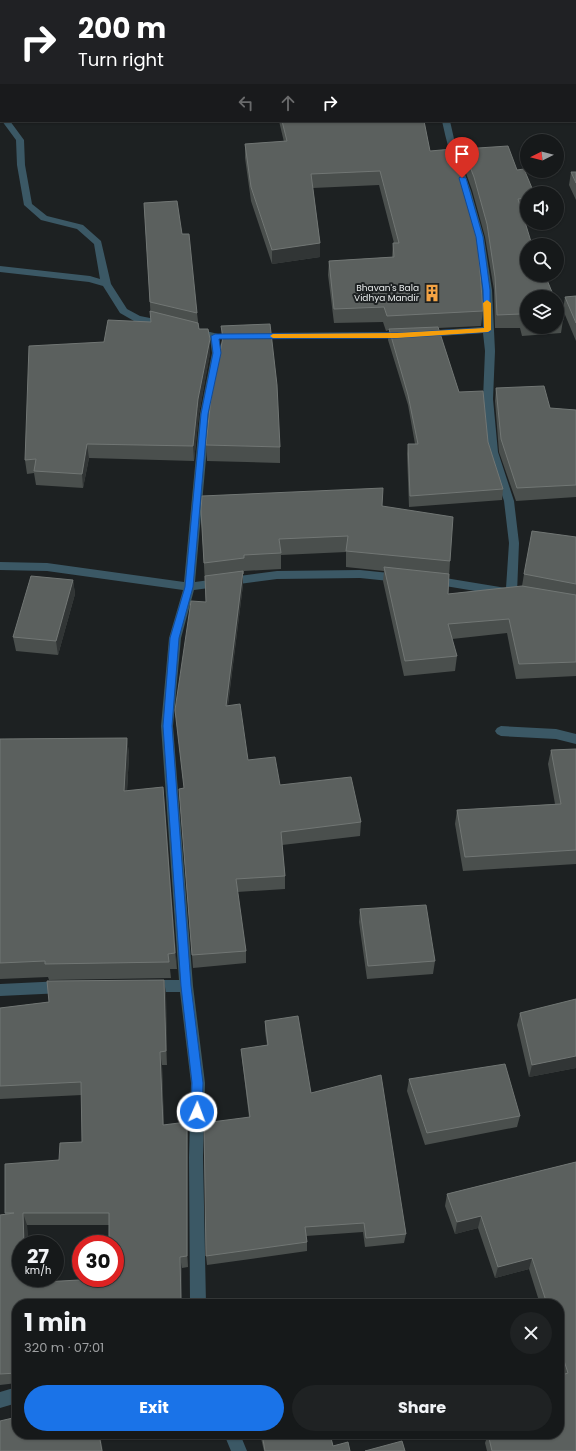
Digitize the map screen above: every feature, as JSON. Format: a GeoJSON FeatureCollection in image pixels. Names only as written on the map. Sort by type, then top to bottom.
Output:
{"type":"FeatureCollection","features":[{"type":"Feature","properties":{"kind":"street"},"geometry":{"type":"LineString","coordinates":[[7,122],[20,140],[21,165],[28,206],[44,218],[80,227],[98,243],[106,284],[122,311],[137,319],[219,336],[205,414],[189,587],[175,638],[167,726],[186,986],[198,1083],[196,1157],[198,1299]]}},
{"type":"Feature","properties":{"kind":"street"},"geometry":{"type":"LineString","coordinates":[[446,122],[453,152],[467,191],[479,237],[487,290],[490,351],[488,399],[493,452],[509,501],[514,543],[511,593]]}},
{"type":"Feature","properties":{"kind":"street"},"geometry":{"type":"LineString","coordinates":[[0,269],[71,276],[90,279],[106,284]]}},
{"type":"Feature","properties":{"kind":"street"},"geometry":{"type":"LineString","coordinates":[[247,336],[397,335],[488,330]]}},
{"type":"Feature","properties":{"kind":"street"},"geometry":{"type":"LineString","coordinates":[[0,566],[48,567],[189,587],[278,575],[360,574],[407,578]]}},
{"type":"Feature","properties":{"kind":"street"},"geometry":{"type":"LineString","coordinates":[[423,579],[525,595]]}},
{"type":"Feature","properties":{"kind":"street"},"geometry":{"type":"LineString","coordinates":[[501,730],[556,734],[576,739]]}},
{"type":"Feature","properties":{"kind":"street"},"geometry":{"type":"LineString","coordinates":[[0,990],[74,986]]}},
{"type":"Feature","properties":{"kind":"street"},"geometry":{"type":"LineString","coordinates":[[138,986],[186,986]]}},
{"type":"Feature","properties":{"kind":"street"},"geometry":{"type":"LineString","coordinates":[[0,1400],[12,1396]]}},
{"type":"Feature","properties":{"kind":"street"},"geometry":{"type":"LineString","coordinates":[[234,1439],[238,1451]]}},
{"type":"Feature","properties":{"kind":"building"},"geometry":{"type":"Polygon","coordinates":[[[282,122],[424,122],[430,151],[453,149],[466,193],[478,245],[483,311],[387,316],[384,307],[334,309],[329,261],[394,257],[393,243],[399,243],[380,171],[311,174],[320,243],[272,250],[251,187],[245,144],[287,141],[282,122]]]}},
{"type":"Feature","properties":{"kind":"building"},"geometry":{"type":"Polygon","coordinates":[[[508,146],[517,170],[520,170],[520,178],[528,178],[531,186],[520,186],[520,199],[518,199],[520,206],[520,230],[527,230],[530,238],[520,238],[520,282],[548,282],[551,290],[520,290],[520,314],[497,315],[495,277],[487,224],[474,177],[463,149],[508,146]]]}},
{"type":"Feature","properties":{"kind":"building"},"geometry":{"type":"Polygon","coordinates":[[[571,172],[576,172],[576,183],[571,172]]]}},
{"type":"Feature","properties":{"kind":"building"},"geometry":{"type":"Polygon","coordinates":[[[177,201],[182,234],[189,234],[197,313],[150,302],[144,203],[177,201]]]}},
{"type":"Feature","properties":{"kind":"building"},"geometry":{"type":"Polygon","coordinates":[[[576,296],[576,323],[565,297],[576,296]]]}},
{"type":"Feature","properties":{"kind":"building"},"geometry":{"type":"Polygon","coordinates":[[[150,311],[198,323],[199,329],[208,329],[210,339],[198,399],[193,446],[87,444],[82,474],[34,471],[36,459],[25,460],[29,346],[104,342],[108,320],[151,322],[150,311]]]}},
{"type":"Feature","properties":{"kind":"building"},"geometry":{"type":"Polygon","coordinates":[[[270,324],[277,385],[280,447],[206,445],[211,398],[223,337],[221,326],[270,324]]]}},
{"type":"Feature","properties":{"kind":"building"},"geometry":{"type":"Polygon","coordinates":[[[438,327],[459,392],[483,391],[488,442],[503,489],[410,496],[408,444],[418,444],[408,395],[389,329],[438,327]]]}},
{"type":"Feature","properties":{"kind":"building"},"geometry":{"type":"Polygon","coordinates":[[[544,386],[550,408],[576,410],[576,485],[517,488],[501,439],[496,388],[544,386]]]}},
{"type":"Feature","properties":{"kind":"building"},"geometry":{"type":"Polygon","coordinates":[[[383,488],[382,506],[453,517],[450,561],[346,551],[348,536],[279,539],[281,553],[244,555],[244,558],[204,563],[201,511],[202,496],[383,488]]]}},
{"type":"Feature","properties":{"kind":"building"},"geometry":{"type":"Polygon","coordinates":[[[532,531],[576,537],[576,584],[524,574],[532,531]]]}},
{"type":"Feature","properties":{"kind":"building"},"geometry":{"type":"Polygon","coordinates":[[[384,567],[449,574],[448,594],[522,586],[576,595],[576,662],[519,664],[509,619],[448,624],[457,656],[405,661],[384,567]]]}},
{"type":"Feature","properties":{"kind":"building"},"geometry":{"type":"Polygon","coordinates":[[[243,571],[226,706],[240,704],[248,760],[275,757],[280,785],[351,777],[361,822],[281,832],[285,876],[236,879],[246,951],[192,955],[179,789],[184,788],[175,710],[191,601],[206,602],[205,576],[243,571]]]}},
{"type":"Feature","properties":{"kind":"building"},"geometry":{"type":"Polygon","coordinates":[[[31,576],[73,580],[56,641],[13,637],[31,576]]]}},
{"type":"Feature","properties":{"kind":"building"},"geometry":{"type":"Polygon","coordinates":[[[127,738],[124,791],[163,787],[175,953],[168,954],[169,962],[45,964],[45,961],[0,963],[0,739],[127,738]]]}},
{"type":"Feature","properties":{"kind":"building"},"geometry":{"type":"Polygon","coordinates":[[[576,749],[576,850],[465,857],[457,810],[561,804],[551,750],[576,749]]]}},
{"type":"Feature","properties":{"kind":"building"},"geometry":{"type":"Polygon","coordinates":[[[426,905],[435,961],[368,966],[360,909],[426,905]]]}},
{"type":"Feature","properties":{"kind":"building"},"geometry":{"type":"Polygon","coordinates":[[[164,980],[166,1051],[160,1052],[163,1125],[187,1122],[187,1256],[180,1257],[181,1299],[12,1299],[12,1373],[0,1374],[0,1215],[14,1213],[5,1213],[5,1164],[59,1160],[60,1143],[82,1142],[81,1082],[0,1086],[0,1008],[49,1002],[47,981],[164,980]],[[23,1213],[24,1235],[12,1235],[12,1287],[64,1287],[64,1281],[72,1280],[72,1287],[124,1287],[124,1235],[109,1235],[109,1213],[23,1213]]]}},
{"type":"Feature","properties":{"kind":"building"},"geometry":{"type":"Polygon","coordinates":[[[576,999],[576,1056],[532,1065],[520,1013],[576,999]]]}},
{"type":"Feature","properties":{"kind":"building"},"geometry":{"type":"Polygon","coordinates":[[[298,1016],[311,1093],[381,1075],[406,1234],[366,1238],[364,1223],[305,1227],[307,1242],[206,1256],[204,1123],[250,1117],[241,1049],[268,1045],[265,1021],[298,1016]]]}},
{"type":"Feature","properties":{"kind":"building"},"geometry":{"type":"Polygon","coordinates":[[[505,1064],[520,1116],[427,1133],[409,1079],[505,1064]]]}},
{"type":"Feature","properties":{"kind":"building"},"geometry":{"type":"Polygon","coordinates":[[[576,1162],[576,1451],[492,1451],[489,1439],[564,1439],[564,1374],[568,1373],[564,1361],[564,1299],[545,1299],[532,1258],[498,1267],[481,1216],[457,1222],[447,1194],[576,1162]]]}},
{"type":"Feature","properties":{"kind":"building"},"geometry":{"type":"Polygon","coordinates":[[[12,1418],[12,1439],[100,1439],[102,1451],[0,1451],[0,1421],[12,1418]]]}},
{"type":"Feature","properties":{"kind":"building"},"geometry":{"type":"Polygon","coordinates":[[[263,1439],[331,1439],[333,1446],[348,1442],[350,1451],[265,1451],[263,1439]]]}},
{"type":"Feature","properties":{"kind":"building"},"geometry":{"type":"Polygon","coordinates":[[[402,1441],[405,1451],[365,1451],[402,1441]]]}},
{"type":"Feature","properties":{"kind":"slow traffic"},"geometry":{"type":"LineString","coordinates":[[273,336],[397,335],[488,330],[487,303]]}},
{"type":"Feature","properties":{"kind":"place","name":"Bhavan's Bala Vidhya Mandir"},"geometry":{"type":"Point","coordinates":[432,293]}},
{"type":"Feature","properties":{"kind":"route"},"geometry":{"type":"LineString","coordinates":[[197,1112],[198,1083],[186,986],[167,726],[175,638],[189,587],[205,414],[217,353],[215,336],[397,335],[488,330],[487,290],[479,237],[467,191],[462,178]]}}]}
